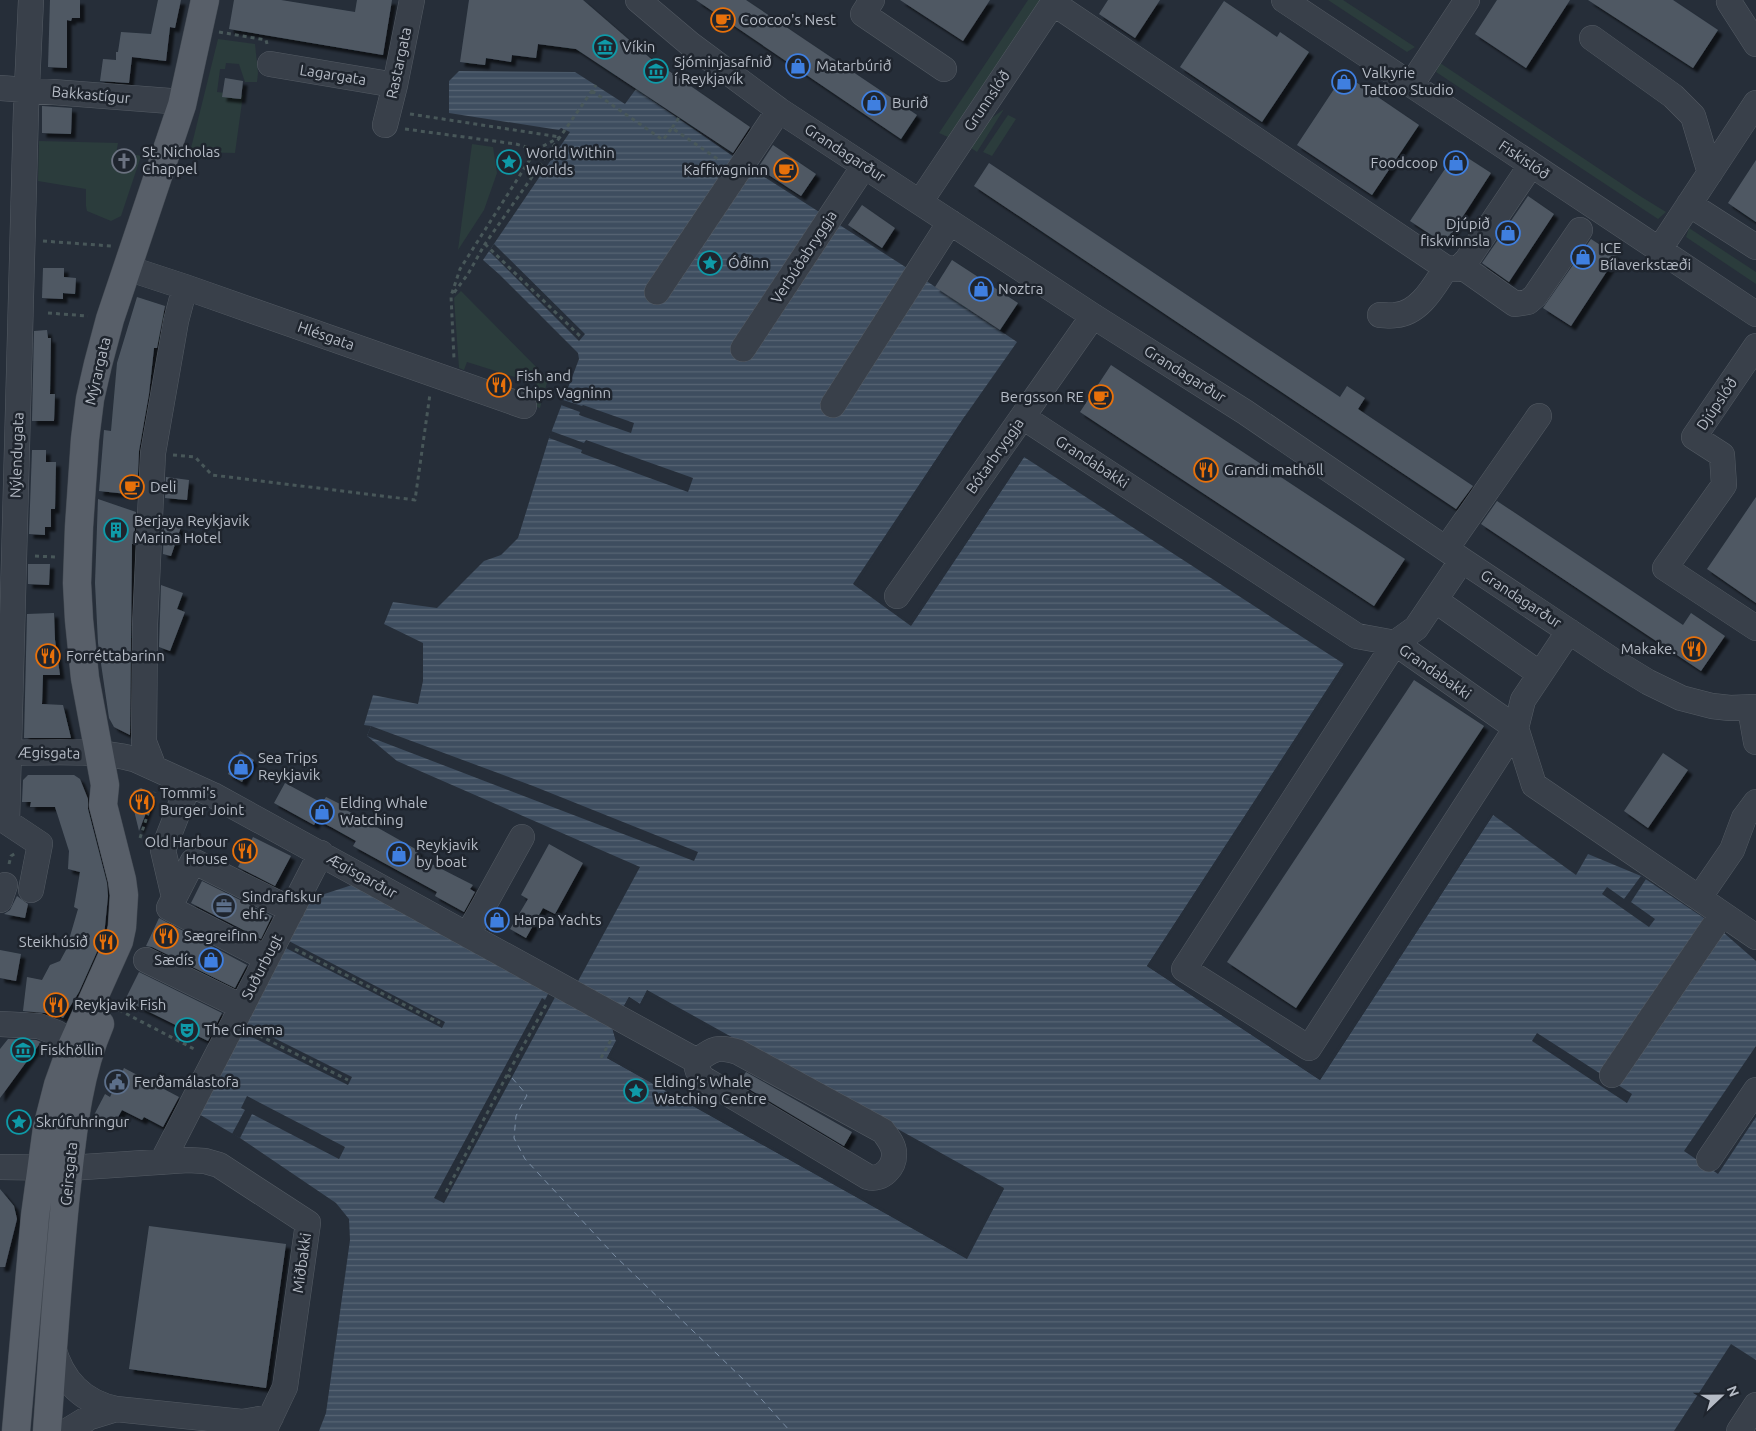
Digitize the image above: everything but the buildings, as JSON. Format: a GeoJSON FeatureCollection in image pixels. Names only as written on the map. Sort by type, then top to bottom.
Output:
{"type":"FeatureCollection","features":[{"type":"Feature","properties":{"kind":"main road","name":"Mýrargata"},"geometry":{"type":"LineString","coordinates":[[98,754],[84,678],[77,583],[81,486],[90,399],[108,328],[183,102],[205,0]]}},
{"type":"Feature","properties":{"kind":"main road","name":"Geirsgata"},"geometry":{"type":"LineString","coordinates":[[16,1431],[35,1216],[48,1128],[58,1085],[72,1046],[112,957],[122,927],[124,895],[122,880],[103,805],[105,785],[98,754]]}},
{"type":"Feature","properties":{"kind":"main road","name":"Geirsgata"},"geometry":{"type":"LineString","coordinates":[[47,1431],[69,1168],[82,1077],[93,1040],[139,927],[139,886],[117,804],[105,785]]}},
{"type":"Feature","properties":{"kind":"street","name":"Nýlendugata"},"geometry":{"type":"LineString","coordinates":[[30,0],[14,555],[4,753],[7,822],[40,844],[30,890]]}},
{"type":"Feature","properties":{"kind":"street","name":"Rastargata"},"geometry":{"type":"LineString","coordinates":[[385,125],[412,0]]}},
{"type":"Feature","properties":{"kind":"street","name":"Grandagarður"},"geometry":{"type":"LineString","coordinates":[[638,0],[690,44],[779,110],[1093,316],[1245,412],[1454,555],[1648,682],[1681,698],[1712,706],[1730,708],[1754,701]]}},
{"type":"Feature","properties":{"kind":"street"},"geometry":{"type":"LineString","coordinates":[[872,0],[862,14],[944,69]]}},
{"type":"Feature","properties":{"kind":"street"},"geometry":{"type":"LineString","coordinates":[[1410,85],[1467,0]]}},
{"type":"Feature","properties":{"kind":"street"},"geometry":{"type":"LineString","coordinates":[[1730,0],[1729,2],[1756,44]]}},
{"type":"Feature","properties":{"kind":"street"},"geometry":{"type":"LineString","coordinates":[[1054,1],[1454,267],[1515,304],[1528,302],[1535,296],[1580,230]]}},
{"type":"Feature","properties":{"kind":"street","name":"Grunnslóð"},"geometry":{"type":"LineString","coordinates":[[920,202],[1054,1]]}},
{"type":"Feature","properties":{"kind":"street","name":"Fiskislóð"},"geometry":{"type":"LineString","coordinates":[[1291,2],[1410,85],[1756,314]]}},
{"type":"Feature","properties":{"kind":"street"},"geometry":{"type":"LineString","coordinates":[[1592,38],[1673,96],[1693,116],[1710,173]]}},
{"type":"Feature","properties":{"kind":"street","name":"Lagargata"},"geometry":{"type":"LineString","coordinates":[[270,64],[395,85]]}},
{"type":"Feature","properties":{"kind":"street","name":"Bakkastígur"},"geometry":{"type":"LineString","coordinates":[[0,88],[183,102]]}},
{"type":"Feature","properties":{"kind":"street"},"geometry":{"type":"LineString","coordinates":[[1659,250],[1756,103]]}},
{"type":"Feature","properties":{"kind":"street"},"geometry":{"type":"LineString","coordinates":[[657,292],[779,110]]}},
{"type":"Feature","properties":{"kind":"street"},"geometry":{"type":"LineString","coordinates":[[1380,315],[1397,316],[1413,309],[1454,267],[1467,260],[1531,165]]}},
{"type":"Feature","properties":{"kind":"street","name":"Verbúðabryggja"},"geometry":{"type":"LineString","coordinates":[[743,349],[864,166]]}},
{"type":"Feature","properties":{"kind":"street"},"geometry":{"type":"LineString","coordinates":[[1690,204],[1756,247]]}},
{"type":"Feature","properties":{"kind":"street"},"geometry":{"type":"LineString","coordinates":[[833,405],[950,222]]}},
{"type":"Feature","properties":{"kind":"street","name":"Hlésgata"},"geometry":{"type":"LineString","coordinates":[[127,268],[524,406]]}},
{"type":"Feature","properties":{"kind":"street"},"geometry":{"type":"LineString","coordinates":[[155,778],[144,742],[144,662],[152,464],[176,321],[185,287]]}},
{"type":"Feature","properties":{"kind":"street","name":"Bótarbryggja"},"geometry":{"type":"LineString","coordinates":[[897,596],[1093,316]]}},
{"type":"Feature","properties":{"kind":"street","name":"Djúpslóð"},"geometry":{"type":"LineString","coordinates":[[1756,346],[1694,437],[1722,455],[1724,485],[1665,568],[1756,628]]}},
{"type":"Feature","properties":{"kind":"street"},"geometry":{"type":"LineString","coordinates":[[1539,416],[1454,555],[1435,600],[1416,628],[1395,643],[1184,969],[1309,1048],[1516,728],[1523,700],[1569,631]]}},
{"type":"Feature","properties":{"kind":"street","name":"Grandabakki"},"geometry":{"type":"LineString","coordinates":[[1023,417],[1357,636],[1395,643],[1516,728]]}},
{"type":"Feature","properties":{"kind":"street"},"geometry":{"type":"LineString","coordinates":[[1435,600],[1540,674]]}},
{"type":"Feature","properties":{"kind":"street"},"geometry":{"type":"LineString","coordinates":[[1754,701],[1756,742]]}},
{"type":"Feature","properties":{"kind":"street"},"geometry":{"type":"LineString","coordinates":[[1516,728],[1534,785],[1756,937]]}},
{"type":"Feature","properties":{"kind":"street","name":"Ægisgata"},"geometry":{"type":"LineString","coordinates":[[4,753],[98,754]]}},
{"type":"Feature","properties":{"kind":"street","name":"Ægisgarður"},"geometry":{"type":"LineString","coordinates":[[98,754],[134,759],[155,778],[189,784],[213,795],[558,984],[615,1026],[697,1061]]}},
{"type":"Feature","properties":{"kind":"street"},"geometry":{"type":"LineString","coordinates":[[174,897],[164,850],[189,784]]}},
{"type":"Feature","properties":{"kind":"street"},"geometry":{"type":"LineString","coordinates":[[1699,898],[1732,850],[1744,818],[1756,802]]}},
{"type":"Feature","properties":{"kind":"street"},"geometry":{"type":"LineString","coordinates":[[468,934],[522,838]]}},
{"type":"Feature","properties":{"kind":"street","name":"Suðurbugt"},"geometry":{"type":"LineString","coordinates":[[162,1162],[321,853]]}},
{"type":"Feature","properties":{"kind":"street"},"geometry":{"type":"LineString","coordinates":[[272,949],[169,908],[174,897],[193,861],[292,910]]}},
{"type":"Feature","properties":{"kind":"street"},"geometry":{"type":"LineString","coordinates":[[1612,1075],[1722,914]]}},
{"type":"Feature","properties":{"kind":"street"},"geometry":{"type":"LineString","coordinates":[[146,960],[237,1015]]}},
{"type":"Feature","properties":{"kind":"street"},"geometry":{"type":"LineString","coordinates":[[0,1024],[39,1026],[57,1033],[72,1046]]}},
{"type":"Feature","properties":{"kind":"street"},"geometry":{"type":"LineString","coordinates":[[720,1047],[738,1052],[883,1132],[893,1146],[894,1155],[887,1172],[874,1179],[868,1177],[704,1079],[698,1073],[697,1061],[706,1053],[720,1047]]}},
{"type":"Feature","properties":{"kind":"street"},"geometry":{"type":"LineString","coordinates":[[1709,1159],[1756,1090]]}},
{"type":"Feature","properties":{"kind":"street","name":"Miðbakki"},"geometry":{"type":"LineString","coordinates":[[162,1162],[196,1160],[219,1165],[308,1223],[285,1387],[267,1424]]}},
{"type":"Feature","properties":{"kind":"street"},"geometry":{"type":"LineString","coordinates":[[0,1167],[69,1168],[162,1162]]}},
{"type":"Feature","properties":{"kind":"street"},"geometry":{"type":"LineString","coordinates":[[53,1348],[60,1369],[74,1387],[93,1402],[116,1409],[267,1424]]}},
{"type":"Feature","properties":{"kind":"street"},"geometry":{"type":"LineString","coordinates":[[1739,1431],[1756,1405]]}},
{"type":"Feature","properties":{"kind":"street"},"geometry":{"type":"LineString","coordinates":[[67,1431],[90,1417],[116,1409]]}},
{"type":"Feature","properties":{"kind":"path"},"geometry":{"type":"LineString","coordinates":[[217,32],[266,40],[270,64]]}},
{"type":"Feature","properties":{"kind":"path"},"geometry":{"type":"LineString","coordinates":[[452,296],[468,274],[485,244],[596,85]]}},
{"type":"Feature","properties":{"kind":"path"},"geometry":{"type":"LineString","coordinates":[[592,91],[663,140],[680,116]]}},
{"type":"Feature","properties":{"kind":"path"},"geometry":{"type":"LineString","coordinates":[[410,114],[560,137]]}},
{"type":"Feature","properties":{"kind":"path"},"geometry":{"type":"LineString","coordinates":[[385,125],[516,144],[536,150]]}},
{"type":"Feature","properties":{"kind":"path"},"geometry":{"type":"LineString","coordinates":[[672,128],[737,173]]}},
{"type":"Feature","properties":{"kind":"path"},"geometry":{"type":"LineString","coordinates":[[152,464],[195,457],[212,475],[415,500],[444,378],[452,296],[460,269],[536,150],[560,137]]}},
{"type":"Feature","properties":{"kind":"path"},"geometry":{"type":"LineString","coordinates":[[22,240],[112,246]]}},
{"type":"Feature","properties":{"kind":"path"},"geometry":{"type":"LineString","coordinates":[[485,244],[582,338]]}},
{"type":"Feature","properties":{"kind":"path"},"geometry":{"type":"LineString","coordinates":[[48,313],[90,316]]}},
{"type":"Feature","properties":{"kind":"path"},"geometry":{"type":"LineString","coordinates":[[14,555],[61,557]]}},
{"type":"Feature","properties":{"kind":"path"},"geometry":{"type":"LineString","coordinates":[[140,838],[155,778]]}},
{"type":"Feature","properties":{"kind":"path"},"geometry":{"type":"LineString","coordinates":[[272,949],[440,1023]]}},
{"type":"Feature","properties":{"kind":"path"},"geometry":{"type":"LineString","coordinates":[[446,1192],[507,1075],[558,984]]}},
{"type":"Feature","properties":{"kind":"path"},"geometry":{"type":"LineString","coordinates":[[119,1010],[214,1060]]}},
{"type":"Feature","properties":{"kind":"path"},"geometry":{"type":"LineString","coordinates":[[237,1015],[348,1080]]}},
{"type":"Feature","properties":{"kind":"path"},"geometry":{"type":"LineString","coordinates":[[601,1058],[615,1026]]}},
{"type":"Feature","properties":{"kind":"path"},"geometry":{"type":"LineString","coordinates":[[507,1075],[512,1078]]}},
{"type":"Feature","properties":{"kind":"shaded area"},"geometry":{"type":"Polygon","coordinates":[[[1028,0],[1042,0],[950,138],[939,133],[1028,0]]]}},
{"type":"Feature","properties":{"kind":"shaded area"},"geometry":{"type":"Polygon","coordinates":[[[1328,0],[1343,0],[1415,47],[1407,52],[1328,0]]]}},
{"type":"Feature","properties":{"kind":"shaded area"},"geometry":{"type":"Polygon","coordinates":[[[218,39],[255,44],[257,82],[245,82],[239,64],[226,63],[225,69],[220,69],[217,92],[243,95],[235,153],[190,152],[218,39]]]}},
{"type":"Feature","properties":{"kind":"shaded area"},"geometry":{"type":"Polygon","coordinates":[[[1440,63],[1666,212],[1658,219],[1436,72],[1440,63]]]}},
{"type":"Feature","properties":{"kind":"shaded area"},"geometry":{"type":"Polygon","coordinates":[[[1004,109],[977,152],[971,148],[989,120],[1004,109]]]}},
{"type":"Feature","properties":{"kind":"shaded area"},"geometry":{"type":"Polygon","coordinates":[[[1008,115],[1016,119],[992,156],[983,152],[1008,115]]]}},
{"type":"Feature","properties":{"kind":"shaded area"},"geometry":{"type":"Polygon","coordinates":[[[39,141],[118,143],[116,154],[131,157],[132,154],[141,156],[121,216],[111,221],[87,211],[86,189],[38,181],[39,141]]]}},
{"type":"Feature","properties":{"kind":"shaded area"},"geometry":{"type":"Polygon","coordinates":[[[472,144],[493,147],[497,173],[484,210],[458,250],[472,144]]]}},
{"type":"Feature","properties":{"kind":"shaded area"},"geometry":{"type":"Polygon","coordinates":[[[1689,228],[1756,272],[1756,284],[1686,237],[1689,228]]]}},
{"type":"Feature","properties":{"kind":"shaded area"},"geometry":{"type":"Polygon","coordinates":[[[461,291],[548,379],[540,408],[531,405],[537,384],[467,362],[464,370],[459,368],[454,298],[461,291]]]}},
{"type":"Feature","properties":{"kind":"water"},"geometry":{"type":"Polygon","coordinates":[[[459,71],[575,72],[625,104],[636,89],[737,159],[662,304],[752,169],[907,268],[820,404],[838,416],[925,280],[1017,342],[965,416],[854,584],[911,625],[1024,457],[1344,664],[1147,966],[1320,1080],[1493,815],[1576,875],[1588,854],[1641,876],[1716,926],[1756,961],[1756,1360],[1731,1344],[1674,1431],[319,1431],[326,1413],[350,1240],[349,1219],[336,1203],[240,1138],[192,1110],[309,899],[352,885],[612,1027],[616,1041],[607,1058],[966,1258],[1004,1189],[647,991],[640,1004],[629,997],[623,1008],[577,983],[640,867],[397,761],[367,736],[371,726],[364,725],[373,695],[418,704],[423,681],[423,643],[384,624],[393,602],[437,608],[484,561],[501,555],[518,538],[549,438],[579,359],[578,353],[483,260],[570,132],[561,128],[559,130],[449,113],[449,81],[459,71]]]}},
{"type":"Feature","properties":{"kind":"pier"},"geometry":{"type":"Polygon","coordinates":[[[494,244],[585,334],[579,341],[489,251],[494,244]]]}},
{"type":"Feature","properties":{"kind":"pier"},"geometry":{"type":"Polygon","coordinates":[[[563,400],[634,423],[631,433],[579,415],[580,412],[561,405],[563,400]]]}},
{"type":"Feature","properties":{"kind":"pier"},"geometry":{"type":"Polygon","coordinates":[[[965,416],[967,417],[857,584],[910,622],[1022,456],[1024,457],[911,626],[853,584],[965,416]]]}},
{"type":"Feature","properties":{"kind":"pier"},"geometry":{"type":"Polygon","coordinates":[[[551,431],[584,443],[586,440],[693,478],[688,492],[581,453],[582,450],[549,438],[551,431]]]}},
{"type":"Feature","properties":{"kind":"pier"},"geometry":{"type":"Polygon","coordinates":[[[1345,662],[1346,666],[1150,965],[1319,1076],[1491,814],[1493,815],[1320,1080],[1147,966],[1345,662]]]}},
{"type":"Feature","properties":{"kind":"pier"},"geometry":{"type":"Polygon","coordinates":[[[371,726],[533,786],[698,852],[694,861],[367,736],[371,726]]]}},
{"type":"Feature","properties":{"kind":"pier"},"geometry":{"type":"Polygon","coordinates":[[[1641,876],[1646,879],[1631,902],[1655,919],[1649,927],[1602,894],[1607,887],[1624,899],[1641,876]]]}},
{"type":"Feature","properties":{"kind":"pier"},"geometry":{"type":"Polygon","coordinates":[[[283,938],[445,1022],[442,1028],[280,945],[283,938]]]}},
{"type":"Feature","properties":{"kind":"pier"},"geometry":{"type":"Polygon","coordinates":[[[553,984],[560,988],[444,1203],[434,1198],[542,998],[545,1000],[553,984]]]}},
{"type":"Feature","properties":{"kind":"pier"},"geometry":{"type":"Polygon","coordinates":[[[647,990],[1004,1188],[967,1259],[607,1058],[616,1041],[612,1027],[614,1026],[619,1041],[610,1057],[966,1255],[1001,1189],[648,994],[641,1006],[630,1001],[625,1010],[621,1011],[629,997],[640,1004],[647,990]]]}},
{"type":"Feature","properties":{"kind":"pier"},"geometry":{"type":"Polygon","coordinates":[[[238,1020],[352,1077],[348,1085],[234,1028],[238,1020]]]}},
{"type":"Feature","properties":{"kind":"pier"},"geometry":{"type":"Polygon","coordinates":[[[1537,1033],[1632,1094],[1627,1103],[1532,1041],[1537,1033]]]}},
{"type":"Feature","properties":{"kind":"pier"},"geometry":{"type":"Polygon","coordinates":[[[1756,1046],[1756,1117],[1718,1174],[1684,1151],[1756,1046]]]}},
{"type":"Feature","properties":{"kind":"pier"},"geometry":{"type":"Polygon","coordinates":[[[247,1096],[345,1147],[339,1159],[252,1114],[240,1138],[232,1134],[245,1110],[241,1108],[247,1096]]]}},
{"type":"Feature","properties":{"kind":"ferry route"},"geometry":{"type":"LineString","coordinates":[[512,1078],[527,1095],[516,1116],[514,1138],[525,1159],[615,1256],[744,1380],[790,1431]]}},
{"type":"Feature","properties":{"kind":"place","name":"Coocoo's Nest"},"geometry":{"type":"Point","coordinates":[723,20]}},
{"type":"Feature","properties":{"kind":"place","name":"Víkin"},"geometry":{"type":"Point","coordinates":[605,47]}},
{"type":"Feature","properties":{"kind":"place","name":"Matarbúrið"},"geometry":{"type":"Point","coordinates":[798,66]}},
{"type":"Feature","properties":{"kind":"place","name":"Sjóminjasafnið í Reykjavík"},"geometry":{"type":"Point","coordinates":[656,71]}},
{"type":"Feature","properties":{"kind":"place","name":"Valkyrie Tattoo Studio"},"geometry":{"type":"Point","coordinates":[1344,82]}},
{"type":"Feature","properties":{"kind":"place","name":"Burið"},"geometry":{"type":"Point","coordinates":[874,103]}},
{"type":"Feature","properties":{"kind":"place","name":"St. Nicholas Chappel"},"geometry":{"type":"Point","coordinates":[124,161]}},
{"type":"Feature","properties":{"kind":"place","name":"World Within Worlds"},"geometry":{"type":"Point","coordinates":[509,162]}},
{"type":"Feature","properties":{"kind":"place","name":"Foodcoop"},"geometry":{"type":"Point","coordinates":[1456,163]}},
{"type":"Feature","properties":{"kind":"place","name":"Kaffivagninn"},"geometry":{"type":"Point","coordinates":[786,170]}},
{"type":"Feature","properties":{"kind":"place","name":"Djúpið fiskvinnsla"},"geometry":{"type":"Point","coordinates":[1508,233]}},
{"type":"Feature","properties":{"kind":"place","name":"ICE Bílaverkstæði"},"geometry":{"type":"Point","coordinates":[1583,257]}},
{"type":"Feature","properties":{"kind":"place","name":"Óðinn"},"geometry":{"type":"Point","coordinates":[710,263]}},
{"type":"Feature","properties":{"kind":"place","name":"Noztra"},"geometry":{"type":"Point","coordinates":[981,289]}},
{"type":"Feature","properties":{"kind":"place","name":"Fish and Chips Vagninn"},"geometry":{"type":"Point","coordinates":[499,385]}},
{"type":"Feature","properties":{"kind":"place","name":"Bergsson RE"},"geometry":{"type":"Point","coordinates":[1101,397]}},
{"type":"Feature","properties":{"kind":"place","name":"Grandi mathöll"},"geometry":{"type":"Point","coordinates":[1206,470]}},
{"type":"Feature","properties":{"kind":"place","name":"Deli"},"geometry":{"type":"Point","coordinates":[132,487]}},
{"type":"Feature","properties":{"kind":"place","name":"Berjaya Reykjavik Marina Hotel"},"geometry":{"type":"Point","coordinates":[116,530]}},
{"type":"Feature","properties":{"kind":"place","name":"Makake."},"geometry":{"type":"Point","coordinates":[1694,649]}},
{"type":"Feature","properties":{"kind":"place","name":"Forréttabarinn"},"geometry":{"type":"Point","coordinates":[48,656]}},
{"type":"Feature","properties":{"kind":"place","name":"Sea Trips Reykjavik"},"geometry":{"type":"Point","coordinates":[241,767]}},
{"type":"Feature","properties":{"kind":"place","name":"Tommi's Burger Joint"},"geometry":{"type":"Point","coordinates":[142,802]}},
{"type":"Feature","properties":{"kind":"place","name":"Elding Whale Watching"},"geometry":{"type":"Point","coordinates":[322,812]}},
{"type":"Feature","properties":{"kind":"place","name":"Old Harbour House"},"geometry":{"type":"Point","coordinates":[245,851]}},
{"type":"Feature","properties":{"kind":"place","name":"Reykjavik by boat"},"geometry":{"type":"Point","coordinates":[399,854]}},
{"type":"Feature","properties":{"kind":"place","name":"Sindrafiskur ehf."},"geometry":{"type":"Point","coordinates":[224,906]}},
{"type":"Feature","properties":{"kind":"place","name":"Harpa Yachts"},"geometry":{"type":"Point","coordinates":[497,920]}},
{"type":"Feature","properties":{"kind":"place","name":"Sægreifinn"},"geometry":{"type":"Point","coordinates":[166,936]}},
{"type":"Feature","properties":{"kind":"place","name":"Steikhúsið"},"geometry":{"type":"Point","coordinates":[106,942]}},
{"type":"Feature","properties":{"kind":"place","name":"Sædís"},"geometry":{"type":"Point","coordinates":[211,960]}},
{"type":"Feature","properties":{"kind":"place","name":"Reykjavik Fish"},"geometry":{"type":"Point","coordinates":[56,1005]}},
{"type":"Feature","properties":{"kind":"place","name":"The Cinema"},"geometry":{"type":"Point","coordinates":[187,1030]}},
{"type":"Feature","properties":{"kind":"place","name":"Fiskhöllin"},"geometry":{"type":"Point","coordinates":[23,1050]}},
{"type":"Feature","properties":{"kind":"place","name":"Ferðamálastofa"},"geometry":{"type":"Point","coordinates":[117,1082]}},
{"type":"Feature","properties":{"kind":"place","name":"Elding’s Whale Watching Centre"},"geometry":{"type":"Point","coordinates":[636,1091]}},
{"type":"Feature","properties":{"kind":"place","name":"Skrúfuhringur"},"geometry":{"type":"Point","coordinates":[19,1122]}}]}
